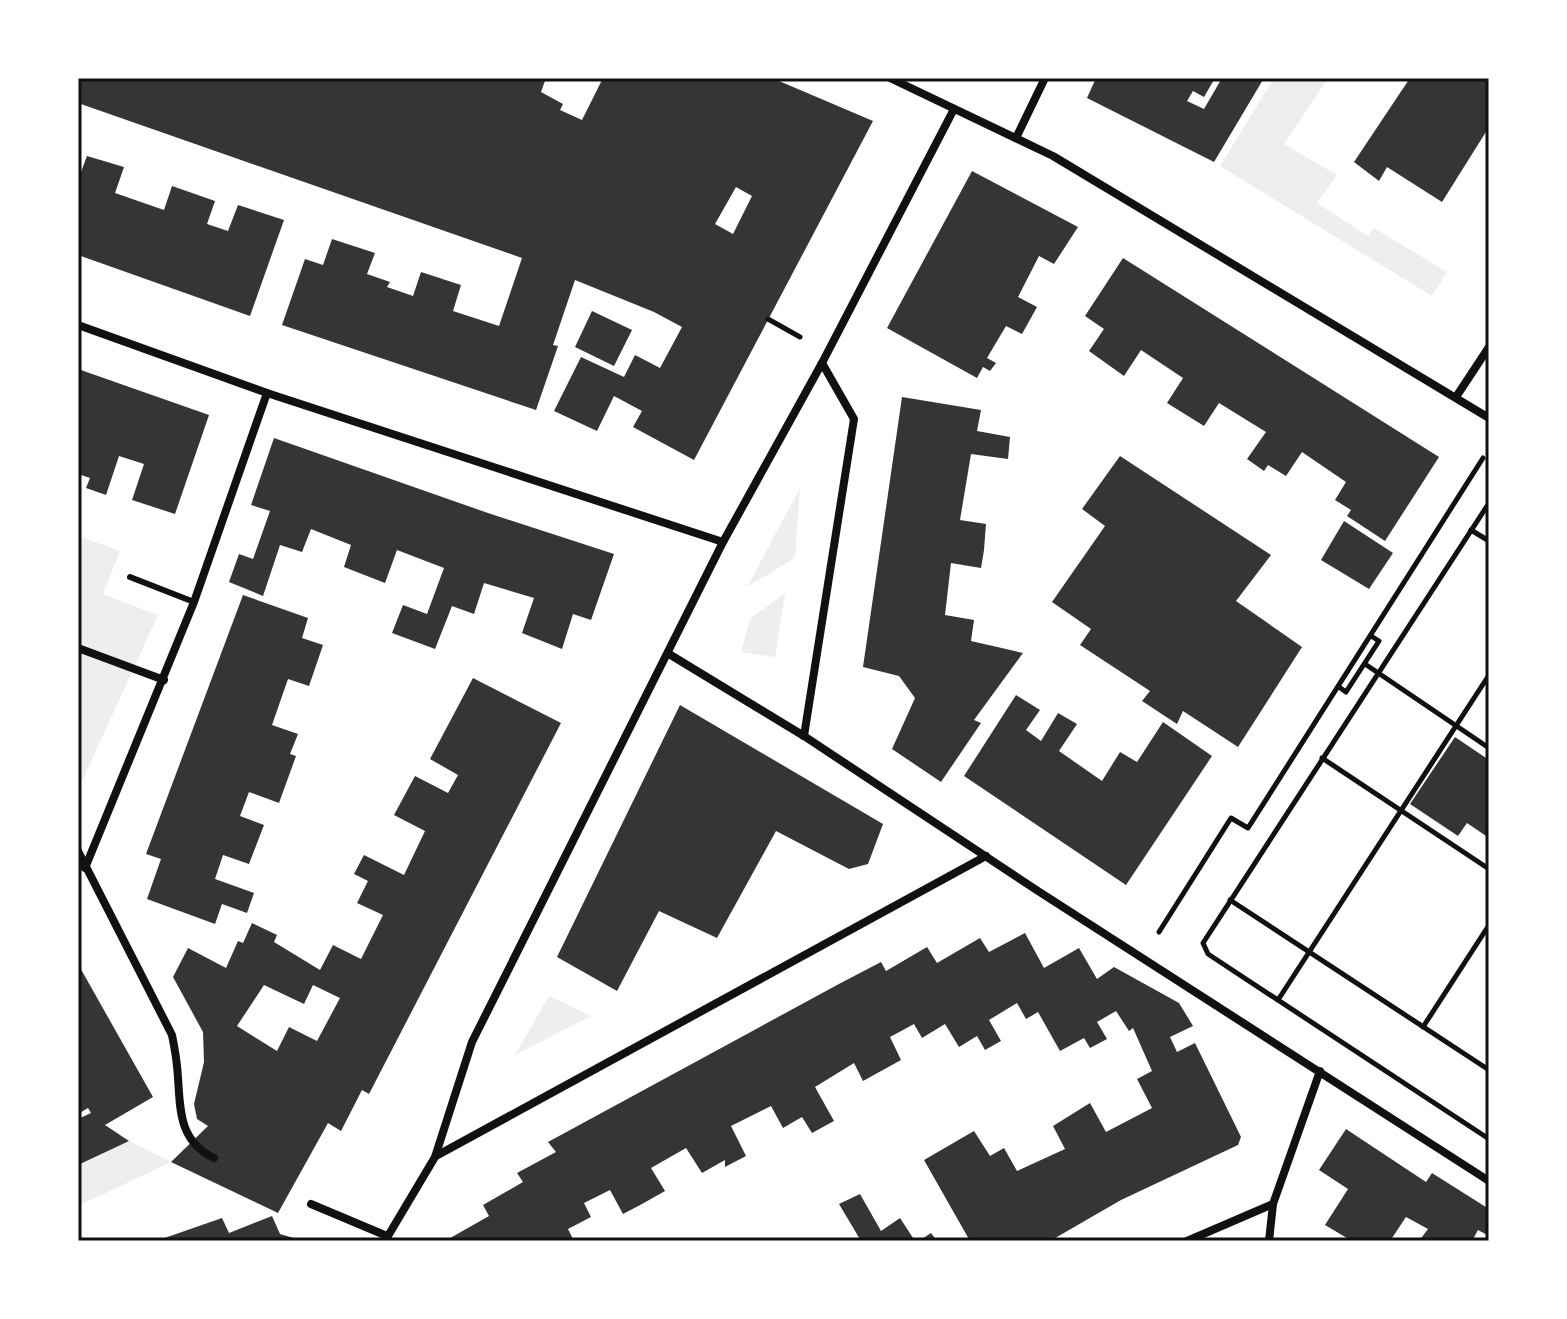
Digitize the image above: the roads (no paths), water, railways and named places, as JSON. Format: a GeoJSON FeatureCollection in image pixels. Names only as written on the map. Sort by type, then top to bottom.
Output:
{"type":"FeatureCollection","features":[{"type":"Feature","properties":{"kind":"street"},"geometry":{"type":"LineString","coordinates":[[890,78],[1053,156],[1489,418]]}},
{"type":"Feature","properties":{"kind":"street"},"geometry":{"type":"LineString","coordinates":[[1016,138],[1045,78]]}},
{"type":"Feature","properties":{"kind":"street"},"geometry":{"type":"LineString","coordinates":[[311,1204],[386,1239],[435,1157],[472,1042],[723,542],[822,363],[954,109]]}},
{"type":"Feature","properties":{"kind":"street"},"geometry":{"type":"LineString","coordinates":[[78,325],[267,393],[723,542]]}},
{"type":"Feature","properties":{"kind":"street"},"geometry":{"type":"LineString","coordinates":[[1456,397],[1489,347]]}},
{"type":"Feature","properties":{"kind":"street"},"geometry":{"type":"LineString","coordinates":[[804,736],[854,419],[822,363]]}},
{"type":"Feature","properties":{"kind":"street"},"geometry":{"type":"LineString","coordinates":[[85,868],[194,602],[267,393]]}},
{"type":"Feature","properties":{"kind":"street"},"geometry":{"type":"LineString","coordinates":[[78,648],[164,680]]}},
{"type":"Feature","properties":{"kind":"street"},"geometry":{"type":"LineString","coordinates":[[669,654],[804,736],[1489,1181]]}},
{"type":"Feature","properties":{"kind":"street"},"geometry":{"type":"LineString","coordinates":[[78,851],[172,1035],[183,1127],[192,1143],[214,1158]]}},
{"type":"Feature","properties":{"kind":"street"},"geometry":{"type":"LineString","coordinates":[[435,1157],[986,856]]}},
{"type":"Feature","properties":{"kind":"street"},"geometry":{"type":"LineString","coordinates":[[1269,1241],[1273,1204],[1320,1071]]}},
{"type":"Feature","properties":{"kind":"street"},"geometry":{"type":"LineString","coordinates":[[1187,1241],[1273,1204]]}},
{"type":"Feature","properties":{"kind":"lane"},"geometry":{"type":"LineString","coordinates":[[130,577],[194,602]]}}]}
